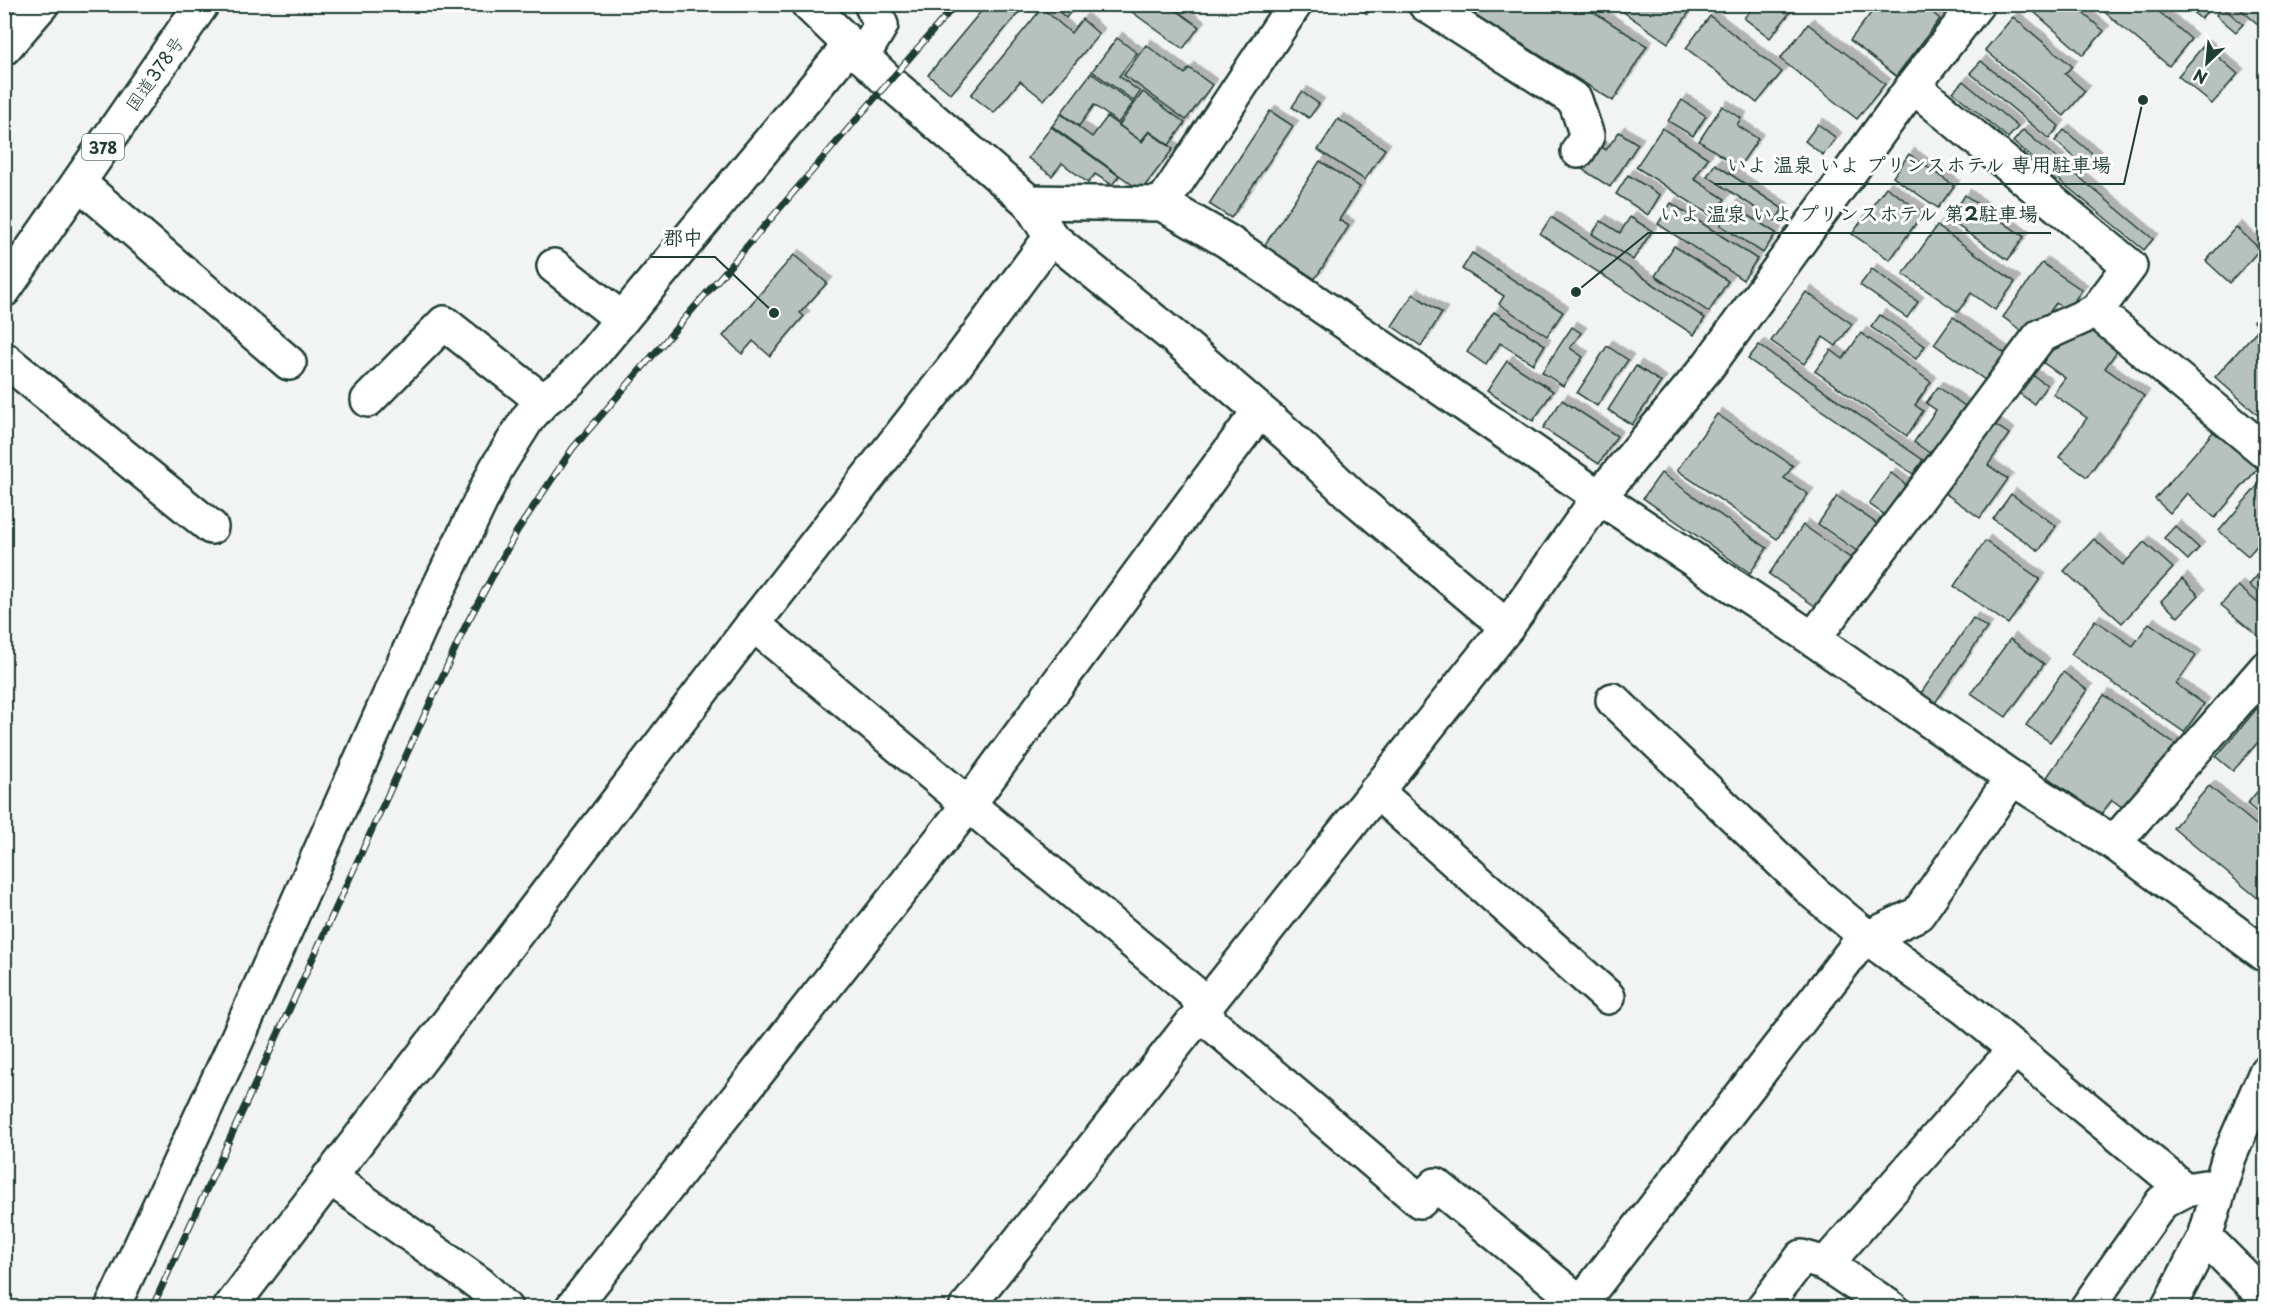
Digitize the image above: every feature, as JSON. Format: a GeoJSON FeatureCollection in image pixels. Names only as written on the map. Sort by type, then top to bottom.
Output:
{"type":"FeatureCollection","features":[{"type":"Feature","properties":{"kind":"main road"},"geometry":{"type":"LineString","coordinates":[[7,39],[42,4]]}},
{"type":"Feature","properties":{"kind":"main road","name":"国道378号"},"geometry":{"type":"LineString","coordinates":[[4,290],[202,4]]}},
{"type":"Feature","properties":{"kind":"main road"},"geometry":{"type":"LineString","coordinates":[[808,4],[856,51],[1029,202],[1051,237],[1180,342],[1258,413],[1507,627]]}},
{"type":"Feature","properties":{"kind":"main road"},"geometry":{"type":"LineString","coordinates":[[112,1308],[234,1046],[425,616],[496,469],[528,418],[543,401],[569,381],[881,25],[871,4]]}},
{"type":"Feature","properties":{"kind":"main road"},"geometry":{"type":"LineString","coordinates":[[1162,204],[1294,4]]}},
{"type":"Feature","properties":{"kind":"main road"},"geometry":{"type":"LineString","coordinates":[[1425,4],[1575,100],[1587,136],[1578,151]]}},
{"type":"Feature","properties":{"kind":"main road"},"geometry":{"type":"LineString","coordinates":[[966,1308],[1507,627],[1599,497],[1708,366],[1913,86],[1977,4]]}},
{"type":"Feature","properties":{"kind":"main road"},"geometry":{"type":"LineString","coordinates":[[1813,639],[2040,336],[2096,311],[2130,266],[1913,86]]}},
{"type":"Feature","properties":{"kind":"main road"},"geometry":{"type":"LineString","coordinates":[[79,183],[289,363]]}},
{"type":"Feature","properties":{"kind":"main road"},"geometry":{"type":"LineString","coordinates":[[1029,202],[1162,204],[1236,248],[1599,497],[1813,639],[2013,778],[2114,843],[2265,955]]}},
{"type":"Feature","properties":{"kind":"main road"},"geometry":{"type":"LineString","coordinates":[[230,1308],[753,624],[955,366],[1051,237]]}},
{"type":"Feature","properties":{"kind":"main road"},"geometry":{"type":"LineString","coordinates":[[554,266],[622,319]]}},
{"type":"Feature","properties":{"kind":"main road"},"geometry":{"type":"LineString","coordinates":[[2096,311],[2265,452]]}},
{"type":"Feature","properties":{"kind":"main road"},"geometry":{"type":"LineString","coordinates":[[368,400],[444,323],[543,401]]}},
{"type":"Feature","properties":{"kind":"main road"},"geometry":{"type":"LineString","coordinates":[[4,359],[211,527]]}},
{"type":"Feature","properties":{"kind":"main road"},"geometry":{"type":"LineString","coordinates":[[572,1308],[969,804],[1258,413]]}},
{"type":"Feature","properties":{"kind":"main road"},"geometry":{"type":"LineString","coordinates":[[753,624],[1195,994],[1212,1024],[1420,1201],[1436,1185],[1581,1306],[1861,941],[1918,914],[2013,778]]}},
{"type":"Feature","properties":{"kind":"main road"},"geometry":{"type":"LineString","coordinates":[[2114,843],[2265,668]]}},
{"type":"Feature","properties":{"kind":"main road"},"geometry":{"type":"LineString","coordinates":[[1613,700],[1813,892],[1868,938],[1965,1008],[2185,1190]]}},
{"type":"Feature","properties":{"kind":"main road"},"geometry":{"type":"LineString","coordinates":[[1376,791],[1608,997]]}},
{"type":"Feature","properties":{"kind":"main road"},"geometry":{"type":"LineString","coordinates":[[1826,1264],[2015,1049]]}},
{"type":"Feature","properties":{"kind":"main road"},"geometry":{"type":"LineString","coordinates":[[2168,1308],[2205,1237],[2218,1186],[2265,1072]]}},
{"type":"Feature","properties":{"kind":"main road"},"geometry":{"type":"LineString","coordinates":[[329,1177],[416,1241],[480,1284],[505,1308]]}},
{"type":"Feature","properties":{"kind":"main road"},"geometry":{"type":"LineString","coordinates":[[2087,1308],[2162,1202],[2185,1190],[2218,1186]]}},
{"type":"Feature","properties":{"kind":"main road"},"geometry":{"type":"LineString","coordinates":[[2205,1237],[2265,1298]]}},
{"type":"Feature","properties":{"kind":"main road"},"geometry":{"type":"LineString","coordinates":[[1763,1308],[1802,1257],[1826,1264],[1892,1308]]}},
{"type":"Feature","properties":{"kind":"building"},"geometry":{"type":"Polygon","coordinates":[[[987,4],[1025,5],[951,94],[928,75],[987,4]]]}},
{"type":"Feature","properties":{"kind":"building"},"geometry":{"type":"Polygon","coordinates":[[[1051,4],[1077,4],[1066,18],[1051,4]]]}},
{"type":"Feature","properties":{"kind":"building"},"geometry":{"type":"Polygon","coordinates":[[[1121,4],[1168,4],[1199,27],[1183,49],[1121,4]]]}},
{"type":"Feature","properties":{"kind":"building"},"geometry":{"type":"Polygon","coordinates":[[[1354,4],[1374,4],[1367,14],[1354,4]]]}},
{"type":"Feature","properties":{"kind":"building"},"geometry":{"type":"Polygon","coordinates":[[[1458,4],[1581,4],[1647,46],[1613,101],[1458,4]]]}},
{"type":"Feature","properties":{"kind":"building"},"geometry":{"type":"Polygon","coordinates":[[[1612,4],[1695,4],[1668,43],[1612,4]]]}},
{"type":"Feature","properties":{"kind":"building"},"geometry":{"type":"Polygon","coordinates":[[[1755,4],[1785,4],[1792,10],[1770,38],[1744,18],[1755,4]]]}},
{"type":"Feature","properties":{"kind":"building"},"geometry":{"type":"Polygon","coordinates":[[[1878,4],[1922,4],[1940,19],[1896,76],[1850,40],[1878,4]]]}},
{"type":"Feature","properties":{"kind":"building"},"geometry":{"type":"Polygon","coordinates":[[[2025,4],[2072,4],[2104,31],[2083,55],[2025,4]]]}},
{"type":"Feature","properties":{"kind":"building"},"geometry":{"type":"Polygon","coordinates":[[[2095,4],[2150,4],[2191,39],[2169,66],[2095,4]]]}},
{"type":"Feature","properties":{"kind":"building"},"geometry":{"type":"Polygon","coordinates":[[[2183,4],[2213,4],[2201,19],[2183,4]]]}},
{"type":"Feature","properties":{"kind":"building"},"geometry":{"type":"Polygon","coordinates":[[[2234,4],[2266,4],[2266,31],[2234,4]]]}},
{"type":"Feature","properties":{"kind":"building"},"geometry":{"type":"Polygon","coordinates":[[[2222,7],[2243,24],[2236,32],[2216,15],[2222,7]]]}},
{"type":"Feature","properties":{"kind":"building"},"geometry":{"type":"Polygon","coordinates":[[[1042,8],[1071,33],[1082,19],[1099,34],[1044,100],[1020,81],[994,113],[971,95],[1042,8]]]}},
{"type":"Feature","properties":{"kind":"building"},"geometry":{"type":"Polygon","coordinates":[[[1710,16],[1782,72],[1757,103],[1686,48],[1710,16]]]}},
{"type":"Feature","properties":{"kind":"building"},"geometry":{"type":"Polygon","coordinates":[[[2013,17],[2072,66],[2065,74],[2085,91],[2064,116],[1985,50],[2013,17]]]}},
{"type":"Feature","properties":{"kind":"building"},"geometry":{"type":"Polygon","coordinates":[[[1808,24],[1885,84],[1857,119],[1780,59],[1808,24]]]}},
{"type":"Feature","properties":{"kind":"building"},"geometry":{"type":"Polygon","coordinates":[[[1117,38],[1137,53],[1119,76],[1140,92],[1134,101],[1092,71],[1117,38]]]}},
{"type":"Feature","properties":{"kind":"building"},"geometry":{"type":"Polygon","coordinates":[[[1146,45],[1185,74],[1189,68],[1212,85],[1186,120],[1124,75],[1146,45]]]}},
{"type":"Feature","properties":{"kind":"building"},"geometry":{"type":"Polygon","coordinates":[[[2204,45],[2238,74],[2212,104],[2178,76],[2204,45]]]}},
{"type":"Feature","properties":{"kind":"building"},"geometry":{"type":"Polygon","coordinates":[[[1981,61],[2059,126],[2049,139],[1970,73],[1981,61]]]}},
{"type":"Feature","properties":{"kind":"building"},"geometry":{"type":"Polygon","coordinates":[[[1091,73],[1133,103],[1118,123],[1094,105],[1079,126],[1061,113],[1091,73]]]}},
{"type":"Feature","properties":{"kind":"building"},"geometry":{"type":"Polygon","coordinates":[[[1963,81],[2018,127],[2008,138],[1953,92],[1963,81]]]}},
{"type":"Feature","properties":{"kind":"building"},"geometry":{"type":"Polygon","coordinates":[[[1143,92],[1185,123],[1169,145],[1149,131],[1141,141],[1119,125],[1143,92]]]}},
{"type":"Feature","properties":{"kind":"building"},"geometry":{"type":"Polygon","coordinates":[[[1302,92],[1319,104],[1309,118],[1292,107],[1302,92]]]}},
{"type":"Feature","properties":{"kind":"building"},"geometry":{"type":"Polygon","coordinates":[[[1682,100],[1706,116],[1693,136],[1668,121],[1682,100]]]}},
{"type":"Feature","properties":{"kind":"building"},"geometry":{"type":"Polygon","coordinates":[[[1722,106],[1741,118],[1737,125],[1758,139],[1739,167],[1699,141],[1722,106]]]}},
{"type":"Feature","properties":{"kind":"building"},"geometry":{"type":"Polygon","coordinates":[[[1270,111],[1293,126],[1231,218],[1209,204],[1270,111]]]}},
{"type":"Feature","properties":{"kind":"building"},"geometry":{"type":"Polygon","coordinates":[[[1061,114],[1092,137],[1107,117],[1142,142],[1149,132],[1173,149],[1141,191],[1052,126],[1061,114]]]}},
{"type":"Feature","properties":{"kind":"building"},"geometry":{"type":"Polygon","coordinates":[[[1338,119],[1385,149],[1365,180],[1318,150],[1338,119]]]}},
{"type":"Feature","properties":{"kind":"building"},"geometry":{"type":"Polygon","coordinates":[[[1818,124],[1836,138],[1823,155],[1805,141],[1818,124]]]}},
{"type":"Feature","properties":{"kind":"building"},"geometry":{"type":"Polygon","coordinates":[[[1051,127],[1119,176],[1112,185],[1095,174],[1088,183],[1062,163],[1052,176],[1028,158],[1051,127]]]}},
{"type":"Feature","properties":{"kind":"building"},"geometry":{"type":"Polygon","coordinates":[[[1662,128],[1708,158],[1694,179],[1725,199],[1713,217],[1636,167],[1662,128]]]}},
{"type":"Feature","properties":{"kind":"building"},"geometry":{"type":"Polygon","coordinates":[[[2023,130],[2153,239],[2144,250],[2013,142],[2023,130]]]}},
{"type":"Feature","properties":{"kind":"building"},"geometry":{"type":"Polygon","coordinates":[[[2064,130],[2100,160],[2091,171],[2055,141],[2064,130]]]}},
{"type":"Feature","properties":{"kind":"building"},"geometry":{"type":"Polygon","coordinates":[[[1619,132],[1638,144],[1610,187],[1582,169],[1598,145],[1606,150],[1619,132]]]}},
{"type":"Feature","properties":{"kind":"building"},"geometry":{"type":"Polygon","coordinates":[[[1909,154],[1954,186],[1938,208],[1893,177],[1909,154]]]}},
{"type":"Feature","properties":{"kind":"building"},"geometry":{"type":"Polygon","coordinates":[[[1320,161],[1360,187],[1339,220],[1349,226],[1315,279],[1264,246],[1320,161]]]}},
{"type":"Feature","properties":{"kind":"building"},"geometry":{"type":"Polygon","coordinates":[[[1715,164],[1783,209],[1775,221],[1707,176],[1715,164]]]}},
{"type":"Feature","properties":{"kind":"building"},"geometry":{"type":"Polygon","coordinates":[[[1628,175],[1660,195],[1648,215],[1616,194],[1628,175]]]}},
{"type":"Feature","properties":{"kind":"building"},"geometry":{"type":"Polygon","coordinates":[[[1886,187],[1923,213],[1890,260],[1852,234],[1886,187]]]}},
{"type":"Feature","properties":{"kind":"building"},"geometry":{"type":"Polygon","coordinates":[[[1965,195],[2024,237],[2008,260],[1949,220],[1965,195]]]}},
{"type":"Feature","properties":{"kind":"building"},"geometry":{"type":"Polygon","coordinates":[[[1671,203],[1757,259],[1743,280],[1658,224],[1671,203]]]}},
{"type":"Feature","properties":{"kind":"building"},"geometry":{"type":"Polygon","coordinates":[[[1732,205],[1776,233],[1763,253],[1720,225],[1732,205]]]}},
{"type":"Feature","properties":{"kind":"building"},"geometry":{"type":"Polygon","coordinates":[[[1551,217],[1705,318],[1694,335],[1540,234],[1551,217]]]}},
{"type":"Feature","properties":{"kind":"building"},"geometry":{"type":"Polygon","coordinates":[[[1630,217],[1652,231],[1633,260],[1592,234],[1601,221],[1620,233],[1630,217]]]}},
{"type":"Feature","properties":{"kind":"building"},"geometry":{"type":"Polygon","coordinates":[[[1937,226],[2015,282],[1995,310],[1971,293],[1958,312],[1903,274],[1937,226]]]}},
{"type":"Feature","properties":{"kind":"building"},"geometry":{"type":"Polygon","coordinates":[[[2236,227],[2260,249],[2230,283],[2206,261],[2236,227]]]}},
{"type":"Feature","properties":{"kind":"building"},"geometry":{"type":"Polygon","coordinates":[[[1674,246],[1728,281],[1709,312],[1655,276],[1674,246]]]}},
{"type":"Feature","properties":{"kind":"building"},"geometry":{"type":"Polygon","coordinates":[[[1472,253],[1563,312],[1547,336],[1499,304],[1504,296],[1462,269],[1472,253]]]}},
{"type":"Feature","properties":{"kind":"building"},"geometry":{"type":"Polygon","coordinates":[[[794,255],[827,283],[800,313],[804,316],[770,356],[753,341],[742,354],[723,336],[794,255]]]}},
{"type":"Feature","properties":{"kind":"building"},"geometry":{"type":"Polygon","coordinates":[[[2042,263],[2082,290],[2067,311],[2056,303],[2031,338],[2003,317],[2042,263]]]}},
{"type":"Feature","properties":{"kind":"building"},"geometry":{"type":"Polygon","coordinates":[[[2266,263],[2266,278],[2258,271],[2266,263]]]}},
{"type":"Feature","properties":{"kind":"building"},"geometry":{"type":"Polygon","coordinates":[[[1872,269],[1918,302],[1907,318],[1860,285],[1872,269]]]}},
{"type":"Feature","properties":{"kind":"building"},"geometry":{"type":"Polygon","coordinates":[[[2266,290],[2266,422],[2215,377],[2260,327],[2253,321],[2265,307],[2257,300],[2266,290]]]}},
{"type":"Feature","properties":{"kind":"building"},"geometry":{"type":"Polygon","coordinates":[[[1806,292],[1852,324],[1836,346],[1823,337],[1804,364],[1771,341],[1806,292]]]}},
{"type":"Feature","properties":{"kind":"building"},"geometry":{"type":"Polygon","coordinates":[[[1413,294],[1442,313],[1421,346],[1392,326],[1413,294]]]}},
{"type":"Feature","properties":{"kind":"building"},"geometry":{"type":"Polygon","coordinates":[[[1494,312],[1545,345],[1533,364],[1500,343],[1486,365],[1467,352],[1494,312]]]}},
{"type":"Feature","properties":{"kind":"building"},"geometry":{"type":"Polygon","coordinates":[[[1880,315],[1925,346],[1916,359],[1871,327],[1880,315]]]}},
{"type":"Feature","properties":{"kind":"building"},"geometry":{"type":"Polygon","coordinates":[[[1953,317],[2014,360],[1995,387],[1934,344],[1953,317]]]}},
{"type":"Feature","properties":{"kind":"building"},"geometry":{"type":"Polygon","coordinates":[[[2090,321],[2122,344],[2105,368],[2144,396],[2087,477],[2059,457],[2087,418],[2053,394],[2065,378],[2038,359],[2051,340],[2090,321]]]}},
{"type":"Feature","properties":{"kind":"building"},"geometry":{"type":"Polygon","coordinates":[[[1572,327],[1581,333],[1570,348],[1583,357],[1563,386],[1542,372],[1572,327]]]}},
{"type":"Feature","properties":{"kind":"building"},"geometry":{"type":"Polygon","coordinates":[[[1861,333],[1931,382],[1915,405],[1923,411],[1907,436],[1815,371],[1831,350],[1843,359],[1861,333]]]}},
{"type":"Feature","properties":{"kind":"building"},"geometry":{"type":"Polygon","coordinates":[[[1759,345],[1923,460],[1913,474],[1748,359],[1759,345]]]}},
{"type":"Feature","properties":{"kind":"building"},"geometry":{"type":"Polygon","coordinates":[[[1607,346],[1628,360],[1597,406],[1577,393],[1607,346]]]}},
{"type":"Feature","properties":{"kind":"building"},"geometry":{"type":"Polygon","coordinates":[[[1507,361],[1553,391],[1533,421],[1487,391],[1507,361]]]}},
{"type":"Feature","properties":{"kind":"building"},"geometry":{"type":"Polygon","coordinates":[[[1636,366],[1661,382],[1632,425],[1608,410],[1636,366]]]}},
{"type":"Feature","properties":{"kind":"building"},"geometry":{"type":"Polygon","coordinates":[[[2032,375],[2047,385],[2034,404],[2019,393],[2032,375]]]}},
{"type":"Feature","properties":{"kind":"building"},"geometry":{"type":"Polygon","coordinates":[[[1938,387],[1972,411],[1938,459],[1914,442],[1936,410],[1926,403],[1938,387]]]}},
{"type":"Feature","properties":{"kind":"building"},"geometry":{"type":"Polygon","coordinates":[[[1562,400],[1617,436],[1599,464],[1543,428],[1562,400]]]}},
{"type":"Feature","properties":{"kind":"building"},"geometry":{"type":"Polygon","coordinates":[[[1717,414],[1793,466],[1784,478],[1808,494],[1777,539],[1677,470],[1717,414]]]}},
{"type":"Feature","properties":{"kind":"building"},"geometry":{"type":"Polygon","coordinates":[[[1991,422],[2009,434],[1988,465],[2008,479],[1980,518],[1942,491],[1991,422]]]}},
{"type":"Feature","properties":{"kind":"building"},"geometry":{"type":"Polygon","coordinates":[[[2214,431],[2258,468],[2215,518],[2187,493],[2170,513],[2155,499],[2214,431]]]}},
{"type":"Feature","properties":{"kind":"building"},"geometry":{"type":"Polygon","coordinates":[[[1661,473],[1767,548],[1750,573],[1643,498],[1661,473]]]}},
{"type":"Feature","properties":{"kind":"building"},"geometry":{"type":"Polygon","coordinates":[[[1891,473],[1912,489],[1891,519],[1869,504],[1891,473]]]}},
{"type":"Feature","properties":{"kind":"building"},"geometry":{"type":"Polygon","coordinates":[[[2265,477],[2266,535],[2248,556],[2219,531],[2265,477]]]}},
{"type":"Feature","properties":{"kind":"building"},"geometry":{"type":"Polygon","coordinates":[[[2011,494],[2056,526],[2039,551],[1993,519],[2011,494]]]}},
{"type":"Feature","properties":{"kind":"building"},"geometry":{"type":"Polygon","coordinates":[[[1837,496],[1883,528],[1864,556],[1818,524],[1837,496]]]}},
{"type":"Feature","properties":{"kind":"building"},"geometry":{"type":"Polygon","coordinates":[[[1803,525],[1856,562],[1822,611],[1769,574],[1803,525]]]}},
{"type":"Feature","properties":{"kind":"building"},"geometry":{"type":"Polygon","coordinates":[[[2175,526],[2199,548],[2188,560],[2164,538],[2175,526]]]}},
{"type":"Feature","properties":{"kind":"building"},"geometry":{"type":"Polygon","coordinates":[[[2094,539],[2123,565],[2144,542],[2173,568],[2122,623],[2064,571],[2094,539]]]}},
{"type":"Feature","properties":{"kind":"building"},"geometry":{"type":"Polygon","coordinates":[[[1985,541],[2040,579],[2008,624],[1954,586],[1985,541]]]}},
{"type":"Feature","properties":{"kind":"building"},"geometry":{"type":"Polygon","coordinates":[[[2266,567],[2266,599],[2249,585],[2266,567]]]}},
{"type":"Feature","properties":{"kind":"building"},"geometry":{"type":"Polygon","coordinates":[[[2182,579],[2199,595],[2178,617],[2161,601],[2182,579]]]}},
{"type":"Feature","properties":{"kind":"building"},"geometry":{"type":"Polygon","coordinates":[[[2238,586],[2266,610],[2266,636],[2263,640],[2221,605],[2238,586]]]}},
{"type":"Feature","properties":{"kind":"building"},"geometry":{"type":"Polygon","coordinates":[[[1973,618],[1987,628],[1935,703],[1921,693],[1973,618]]]}},
{"type":"Feature","properties":{"kind":"building"},"geometry":{"type":"Polygon","coordinates":[[[2095,620],[2133,646],[2149,623],[2196,656],[2176,684],[2204,704],[2184,732],[2071,654],[2095,620]]]}},
{"type":"Feature","properties":{"kind":"building"},"geometry":{"type":"Polygon","coordinates":[[[2010,639],[2044,664],[2006,717],[1971,693],[2010,639]]]}},
{"type":"Feature","properties":{"kind":"building"},"geometry":{"type":"Polygon","coordinates":[[[2063,672],[2087,690],[2050,742],[2026,725],[2063,672]]]}},
{"type":"Feature","properties":{"kind":"building"},"geometry":{"type":"Polygon","coordinates":[[[2104,695],[2176,745],[2129,812],[2112,800],[2101,814],[2047,777],[2104,695]]]}},
{"type":"Feature","properties":{"kind":"building"},"geometry":{"type":"Polygon","coordinates":[[[2265,699],[2266,733],[2233,771],[2216,757],[2265,699]]]}},
{"type":"Feature","properties":{"kind":"building"},"geometry":{"type":"Polygon","coordinates":[[[2266,781],[2266,820],[2247,804],[2266,781]]]}},
{"type":"Feature","properties":{"kind":"building"},"geometry":{"type":"Polygon","coordinates":[[[2209,786],[2266,833],[2266,905],[2173,828],[2209,786]]]}},
{"type":"Feature","properties":{"kind":"railway"},"geometry":{"type":"LineString","coordinates":[[152,1308],[466,625],[517,531],[573,448],[956,4]]}},
{"type":"Feature","properties":{"kind":"place","name":"いよ 温泉 いよ プリンスホテル 専用駐車場"},"geometry":{"type":"Point","coordinates":[2143,100]}},
{"type":"Feature","properties":{"kind":"place","name":"いよ 温泉 いよ プリンスホテル 第2駐車場"},"geometry":{"type":"Point","coordinates":[1576,292]}},
{"type":"Feature","properties":{"kind":"place","name":"郡中"},"geometry":{"type":"Point","coordinates":[774,313]}}]}
